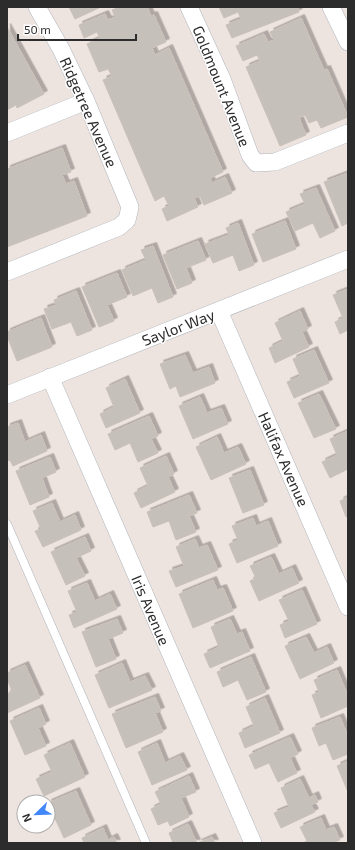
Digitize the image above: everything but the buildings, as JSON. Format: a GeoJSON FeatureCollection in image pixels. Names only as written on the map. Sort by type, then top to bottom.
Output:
{"type":"FeatureCollection","features":[{"type":"Feature","properties":{"kind":"street","name":"Ridgetree Avenue"},"geometry":{"type":"LineString","coordinates":[[7,272],[119,227],[127,220],[130,207],[86,101],[61,49],[37,7]]}},
{"type":"Feature","properties":{"kind":"street","name":"Goldmount Avenue"},"geometry":{"type":"LineString","coordinates":[[189,7],[222,79],[250,155],[256,163],[275,162],[348,133]]}},
{"type":"Feature","properties":{"kind":"street"},"geometry":{"type":"LineString","coordinates":[[331,7],[348,42]]}},
{"type":"Feature","properties":{"kind":"street"},"geometry":{"type":"LineString","coordinates":[[7,134],[86,101]]}},
{"type":"Feature","properties":{"kind":"street","name":"Saylor Way"},"geometry":{"type":"LineString","coordinates":[[7,395],[348,259]]}},
{"type":"Feature","properties":{"kind":"street","name":"Halifax Avenue"},"geometry":{"type":"LineString","coordinates":[[219,311],[348,607]]}},
{"type":"Feature","properties":{"kind":"street","name":"Iris Avenue"},"geometry":{"type":"LineString","coordinates":[[50,377],[252,843]]}},
{"type":"Feature","properties":{"kind":"lane"},"geometry":{"type":"LineString","coordinates":[[7,524],[146,843]]}}]}
